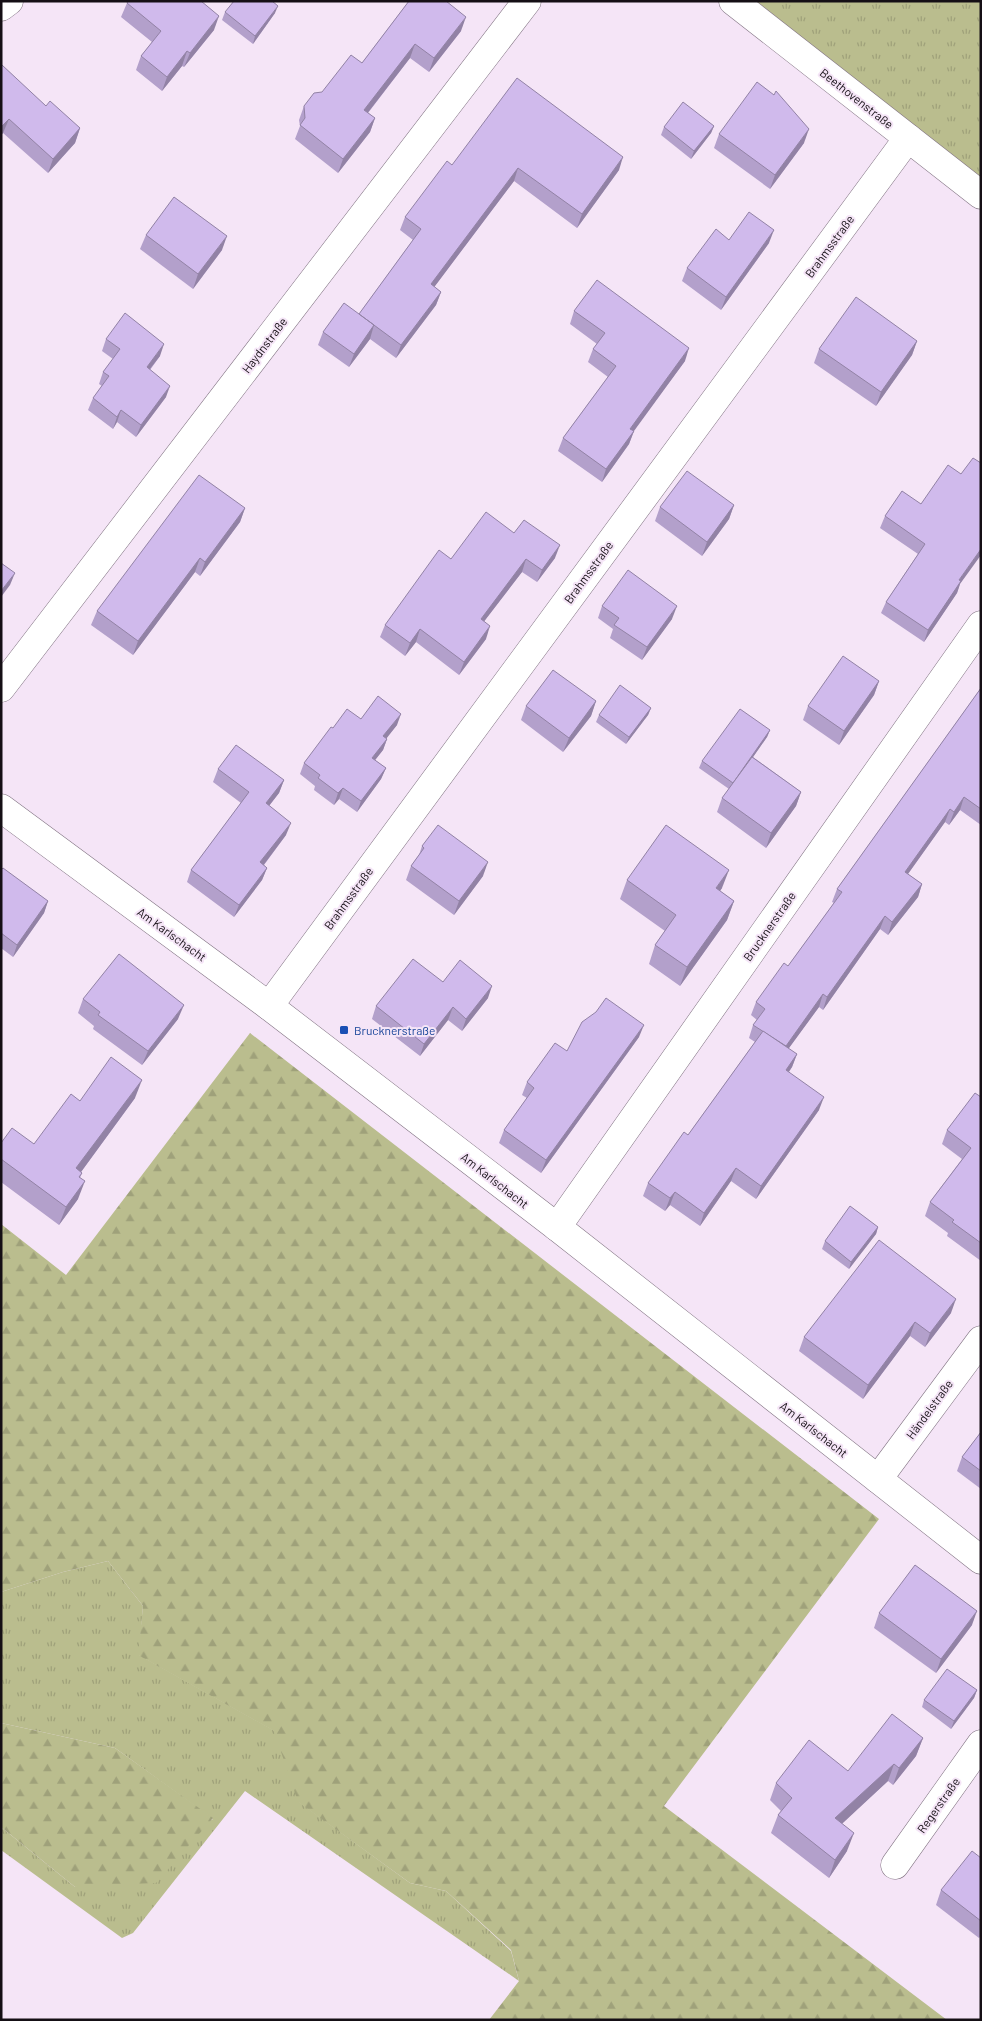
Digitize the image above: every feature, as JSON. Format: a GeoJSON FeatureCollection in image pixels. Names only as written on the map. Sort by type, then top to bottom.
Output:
{"type":"FeatureCollection","features":[{"type":"Feature","properties":{"kind":"street"},"geometry":{"type":"LineString","coordinates":[[1,8],[9,1]]}},
{"type":"Feature","properties":{"kind":"street","name":"Haydnstraße"},"geometry":{"type":"LineString","coordinates":[[1,688],[527,1]]}},
{"type":"Feature","properties":{"kind":"street","name":"Beethovenstraße"},"geometry":{"type":"LineString","coordinates":[[733,1],[981,195]]}},
{"type":"Feature","properties":{"kind":"street","name":"Brahmsstraße"},"geometry":{"type":"LineString","coordinates":[[269,1006],[908,138]]}},
{"type":"Feature","properties":{"kind":"street","name":"Brucknerstraße"},"geometry":{"type":"LineString","coordinates":[[557,1227],[981,626]]}},
{"type":"Feature","properties":{"kind":"street","name":"Am Karlschacht"},"geometry":{"type":"LineString","coordinates":[[1,808],[269,1006],[557,1227],[981,1560]]}},
{"type":"Feature","properties":{"kind":"street","name":"Händelstraße"},"geometry":{"type":"LineString","coordinates":[[878,1479],[981,1340]]}},
{"type":"Feature","properties":{"kind":"street","name":"Regerstraße"},"geometry":{"type":"LineString","coordinates":[[896,1865],[981,1744]]}},
{"type":"Feature","properties":{"kind":"green space"},"geometry":{"type":"Polygon","coordinates":[[[756,1],[981,1],[981,181],[756,1]]]}},
{"type":"Feature","properties":{"kind":"green space"},"geometry":{"type":"Polygon","coordinates":[[[250,1033],[879,1519],[664,1806],[947,2020],[489,2020],[519,1981],[511,1950],[446,1891],[410,1883],[298,1802],[274,1731],[138,1655],[143,1606],[108,1561],[63,1572],[1,1592],[1,1224],[66,1275],[250,1033]]]}},
{"type":"Feature","properties":{"kind":"green space"},"geometry":{"type":"Polygon","coordinates":[[[108,1561],[143,1606],[139,1655],[275,1731],[299,1802],[410,1883],[446,1891],[511,1951],[519,1981],[245,1791],[133,1933],[122,1938],[1,1850],[1,1827],[75,1887],[213,1819],[115,1748],[1,1723],[1,1592],[63,1572],[108,1561]]]}},
{"type":"Feature","properties":{"kind":"green space"},"geometry":{"type":"Polygon","coordinates":[[[1,1723],[115,1748],[213,1818],[156,1883],[75,1887],[1,1827],[1,1723]]]}},
{"type":"Feature","properties":{"kind":"building"},"geometry":{"type":"Polygon","coordinates":[[[128,1],[201,1],[219,16],[190,53],[187,51],[167,77],[141,56],[161,31],[127,3],[128,1]]]}},
{"type":"Feature","properties":{"kind":"building"},"geometry":{"type":"Polygon","coordinates":[[[234,1],[272,1],[278,6],[255,36],[225,12],[234,1]]]}},
{"type":"Feature","properties":{"kind":"building"},"geometry":{"type":"Polygon","coordinates":[[[409,1],[446,1],[466,17],[434,58],[415,44],[364,110],[375,118],[343,159],[300,125],[305,118],[304,106],[314,93],[322,92],[351,55],[362,63],[409,1]]]}},
{"type":"Feature","properties":{"kind":"building"},"geometry":{"type":"Polygon","coordinates":[[[2,65],[46,106],[50,101],[80,128],[53,159],[9,119],[1,127],[2,65]]]}},
{"type":"Feature","properties":{"kind":"building"},"geometry":{"type":"Polygon","coordinates":[[[517,78],[623,157],[582,214],[518,168],[431,284],[441,292],[401,345],[374,325],[354,354],[323,332],[344,303],[359,314],[421,229],[405,217],[447,161],[452,165],[517,78]]]}},
{"type":"Feature","properties":{"kind":"building"},"geometry":{"type":"Polygon","coordinates":[[[757,82],[774,95],[776,91],[809,129],[775,175],[719,134],[757,82]]]}},
{"type":"Feature","properties":{"kind":"building"},"geometry":{"type":"Polygon","coordinates":[[[683,102],[714,126],[694,151],[664,127],[683,102]]]}},
{"type":"Feature","properties":{"kind":"building"},"geometry":{"type":"Polygon","coordinates":[[[174,197],[227,236],[198,274],[146,235],[174,197]]]}},
{"type":"Feature","properties":{"kind":"building"},"geometry":{"type":"Polygon","coordinates":[[[749,212],[774,230],[726,297],[687,268],[716,229],[729,240],[749,212]]]}},
{"type":"Feature","properties":{"kind":"building"},"geometry":{"type":"Polygon","coordinates":[[[597,280],[689,348],[630,429],[634,431],[606,469],[563,438],[616,366],[593,349],[605,333],[574,311],[597,280]]]}},
{"type":"Feature","properties":{"kind":"building"},"geometry":{"type":"Polygon","coordinates":[[[856,297],[917,341],[881,392],[819,349],[856,297]]]}},
{"type":"Feature","properties":{"kind":"building"},"geometry":{"type":"Polygon","coordinates":[[[125,313],[164,344],[147,367],[170,386],[141,425],[121,410],[117,417],[93,398],[109,376],[103,372],[120,349],[106,339],[125,313]]]}},
{"type":"Feature","properties":{"kind":"building"},"geometry":{"type":"Polygon","coordinates":[[[973,458],[981,463],[981,549],[928,630],[886,602],[925,544],[885,516],[902,491],[921,504],[948,465],[961,474],[973,458]]]}},
{"type":"Feature","properties":{"kind":"building"},"geometry":{"type":"Polygon","coordinates":[[[687,471],[734,505],[707,542],[660,507],[687,471]]]}},
{"type":"Feature","properties":{"kind":"building"},"geometry":{"type":"Polygon","coordinates":[[[199,475],[245,508],[205,562],[200,558],[138,641],[97,611],[199,475]]]}},
{"type":"Feature","properties":{"kind":"building"},"geometry":{"type":"Polygon","coordinates":[[[486,512],[514,533],[524,520],[560,545],[542,570],[526,559],[481,619],[490,626],[464,662],[420,629],[410,643],[385,625],[439,550],[451,559],[486,512]]]}},
{"type":"Feature","properties":{"kind":"building"},"geometry":{"type":"Polygon","coordinates":[[[1,563],[15,573],[1,591],[1,563]]]}},
{"type":"Feature","properties":{"kind":"building"},"geometry":{"type":"Polygon","coordinates":[[[628,570],[677,606],[647,647],[614,625],[619,618],[602,606],[628,570]]]}},
{"type":"Feature","properties":{"kind":"building"},"geometry":{"type":"Polygon","coordinates":[[[843,656],[879,681],[844,731],[808,706],[843,656]]]}},
{"type":"Feature","properties":{"kind":"building"},"geometry":{"type":"Polygon","coordinates":[[[553,670],[596,701],[569,738],[526,706],[553,670]]]}},
{"type":"Feature","properties":{"kind":"building"},"geometry":{"type":"Polygon","coordinates":[[[620,685],[651,708],[629,737],[599,715],[620,685]]]}},
{"type":"Feature","properties":{"kind":"building"},"geometry":{"type":"Polygon","coordinates":[[[981,688],[981,809],[964,797],[954,812],[950,809],[905,872],[922,884],[892,922],[885,916],[827,997],[823,994],[786,1046],[753,1025],[765,1009],[756,1002],[784,963],[788,966],[842,892],[837,889],[981,688]]]}},
{"type":"Feature","properties":{"kind":"building"},"geometry":{"type":"Polygon","coordinates":[[[378,696],[401,714],[383,736],[387,739],[372,758],[386,768],[361,801],[343,788],[338,793],[318,778],[320,775],[304,763],[347,709],[361,719],[378,696]]]}},
{"type":"Feature","properties":{"kind":"building"},"geometry":{"type":"Polygon","coordinates":[[[740,709],[770,730],[733,783],[702,761],[740,709]]]}},
{"type":"Feature","properties":{"kind":"building"},"geometry":{"type":"Polygon","coordinates":[[[236,745],[284,780],[266,803],[291,823],[260,862],[267,868],[239,905],[191,870],[249,792],[218,769],[236,745]]]}},
{"type":"Feature","properties":{"kind":"building"},"geometry":{"type":"Polygon","coordinates":[[[752,757],[801,792],[771,833],[722,798],[752,757]]]}},
{"type":"Feature","properties":{"kind":"building"},"geometry":{"type":"Polygon","coordinates":[[[438,825],[488,862],[459,901],[411,866],[424,848],[422,846],[438,825]]]}},
{"type":"Feature","properties":{"kind":"building"},"geometry":{"type":"Polygon","coordinates":[[[666,825],[729,870],[716,888],[734,901],[687,967],[655,945],[676,915],[627,880],[666,825]]]}},
{"type":"Feature","properties":{"kind":"building"},"geometry":{"type":"Polygon","coordinates":[[[3,868],[48,901],[17,945],[1,933],[1,870],[3,868]]]}},
{"type":"Feature","properties":{"kind":"building"},"geometry":{"type":"Polygon","coordinates":[[[119,954],[184,1005],[148,1051],[98,1015],[100,1012],[83,999],[119,954]]]}},
{"type":"Feature","properties":{"kind":"building"},"geometry":{"type":"Polygon","coordinates":[[[413,959],[443,982],[460,960],[492,986],[466,1019],[453,1007],[424,1044],[376,1006],[413,959]]]}},
{"type":"Feature","properties":{"kind":"building"},"geometry":{"type":"Polygon","coordinates":[[[606,998],[644,1025],[546,1160],[504,1130],[534,1088],[527,1082],[555,1043],[567,1051],[582,1022],[596,1012],[606,998]]]}},
{"type":"Feature","properties":{"kind":"building"},"geometry":{"type":"Polygon","coordinates":[[[763,1031],[797,1054],[786,1070],[824,1097],[761,1186],[736,1168],[704,1213],[675,1192],[670,1198],[648,1183],[684,1132],[688,1135],[763,1031]]]}},
{"type":"Feature","properties":{"kind":"building"},"geometry":{"type":"Polygon","coordinates":[[[111,1057],[142,1080],[76,1168],[82,1173],[79,1177],[85,1181],[66,1207],[1,1159],[1,1143],[12,1128],[34,1144],[71,1094],[80,1101],[111,1057]]]}},
{"type":"Feature","properties":{"kind":"building"},"geometry":{"type":"Polygon","coordinates":[[[975,1093],[981,1097],[981,1243],[952,1222],[954,1220],[930,1202],[971,1148],[947,1130],[975,1093]]]}},
{"type":"Feature","properties":{"kind":"building"},"geometry":{"type":"Polygon","coordinates":[[[850,1206],[878,1227],[851,1262],[825,1241],[850,1206]]]}},
{"type":"Feature","properties":{"kind":"building"},"geometry":{"type":"Polygon","coordinates":[[[879,1240],[956,1299],[930,1333],[915,1322],[868,1385],[804,1337],[879,1240]]]}},
{"type":"Feature","properties":{"kind":"building"},"geometry":{"type":"Polygon","coordinates":[[[981,1432],[981,1471],[962,1457],[981,1432]]]}},
{"type":"Feature","properties":{"kind":"building"},"geometry":{"type":"Polygon","coordinates":[[[915,1565],[977,1611],[941,1659],[879,1613],[915,1565]]]}},
{"type":"Feature","properties":{"kind":"building"},"geometry":{"type":"Polygon","coordinates":[[[947,1669],[977,1690],[954,1721],[924,1700],[947,1669]]]}},
{"type":"Feature","properties":{"kind":"building"},"geometry":{"type":"Polygon","coordinates":[[[892,1714],[923,1738],[899,1768],[894,1764],[835,1818],[854,1833],[835,1860],[778,1815],[792,1798],[776,1783],[809,1740],[848,1771],[892,1714]]]}},
{"type":"Feature","properties":{"kind":"building"},"geometry":{"type":"Polygon","coordinates":[[[972,1851],[981,1858],[981,1921],[941,1890],[972,1851]]]}},
{"type":"Feature","properties":{"kind":"place","name":"Brucknerstraße"},"geometry":{"type":"Point","coordinates":[344,1030]}}]}
